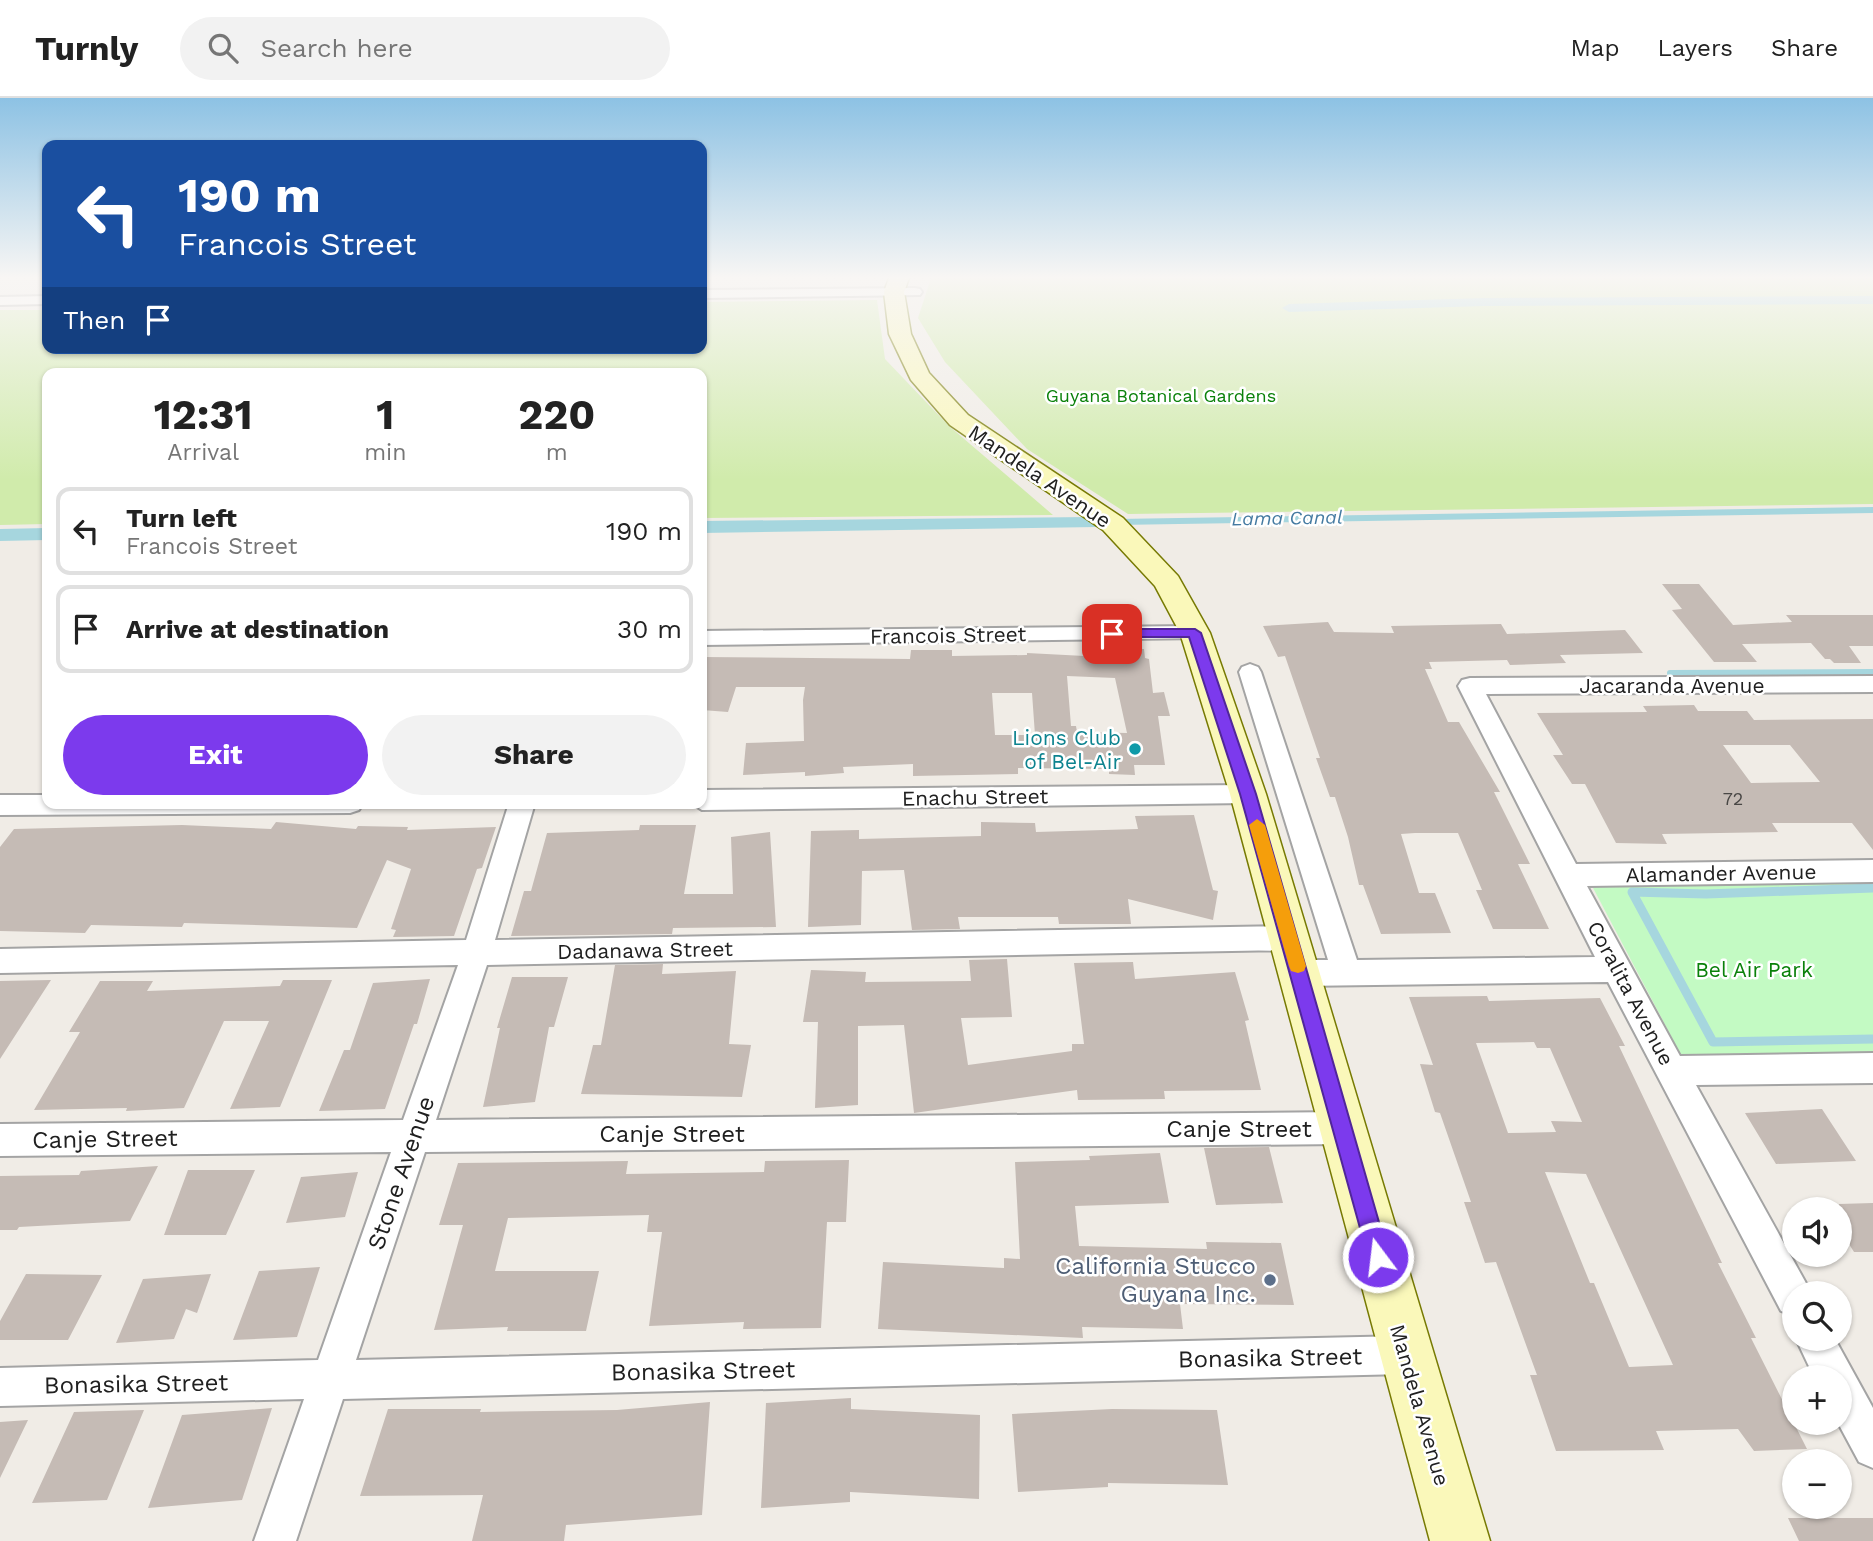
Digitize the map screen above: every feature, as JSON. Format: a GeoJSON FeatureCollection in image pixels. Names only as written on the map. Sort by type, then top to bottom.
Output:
{"type":"FeatureCollection","features":[{"type":"Feature","properties":{"kind":"main road","name":"Mandela Avenue"},"geometry":{"type":"LineString","coordinates":[[905,345],[919,375],[959,420],[1114,524],[1173,589],[1195,633],[1248,794],[1405,1355],[1460,1541]]}},
{"type":"Feature","properties":{"kind":"street","name":"Francois Street"},"geometry":{"type":"LineString","coordinates":[[707,638],[1195,633]]}},
{"type":"Feature","properties":{"kind":"street"},"geometry":{"type":"LineString","coordinates":[[1250,672],[1346,971]]}},
{"type":"Feature","properties":{"kind":"street","name":"Jacaranda Avenue"},"geometry":{"type":"LineString","coordinates":[[1470,686],[1873,684]]}},
{"type":"Feature","properties":{"kind":"street","name":"Coralita Avenue"},"geometry":{"type":"LineString","coordinates":[[1470,686],[1570,875],[1616,969],[1785,1281]]}},
{"type":"Feature","properties":{"kind":"street","name":"Enachu Street"},"geometry":{"type":"LineString","coordinates":[[707,800],[1248,794]]}},
{"type":"Feature","properties":{"kind":"street"},"geometry":{"type":"LineString","coordinates":[[0,805],[42,805]]}},
{"type":"Feature","properties":{"kind":"street","name":"Stone Avenue"},"geometry":{"type":"LineString","coordinates":[[275,1541],[477,952],[520,809]]}},
{"type":"Feature","properties":{"kind":"street","name":"Alamander Avenue"},"geometry":{"type":"LineString","coordinates":[[1570,875],[1873,871]]}},
{"type":"Feature","properties":{"kind":"street","name":"Dadanawa Street"},"geometry":{"type":"LineString","coordinates":[[0,961],[477,952],[1295,956],[1346,971],[1616,969]]}},
{"type":"Feature","properties":{"kind":"street"},"geometry":{"type":"LineString","coordinates":[[1673,1071],[1873,1068]]}},
{"type":"Feature","properties":{"kind":"street","name":"Canje Street"},"geometry":{"type":"LineString","coordinates":[[0,1140],[1343,1128]]}},
{"type":"Feature","properties":{"kind":"street","name":"Bonasika Street"},"geometry":{"type":"LineString","coordinates":[[0,1387],[1405,1355]]}},
{"type":"Feature","properties":{"kind":"street"},"geometry":{"type":"LineString","coordinates":[[1852,1408],[1873,1448]]}},
{"type":"Feature","properties":{"kind":"green space"},"geometry":{"type":"Polygon","coordinates":[[[0,345],[42,345],[42,354],[707,354],[707,345],[883,345],[885,359],[949,426],[1053,515],[707,518],[707,368],[42,368],[42,524],[0,525],[0,345]]]}},
{"type":"Feature","properties":{"kind":"green space","name":"Guyana Botanical Gardens"},"geometry":{"type":"Polygon","coordinates":[[[935,345],[1873,345],[1873,504],[1128,514],[1027,449],[945,362],[935,345]]]}},
{"type":"Feature","properties":{"kind":"green space","name":"Bel Air Park"},"geometry":{"type":"Polygon","coordinates":[[[1873,881],[1873,1053],[1681,1055],[1591,884],[1873,881]]]}},
{"type":"Feature","properties":{"kind":"building"},"geometry":{"type":"Polygon","coordinates":[[[1662,584],[1699,584],[1733,625],[1792,622],[1786,615],[1873,615],[1873,646],[1849,646],[1861,663],[1834,663],[1825,659],[1811,643],[1742,644],[1757,662],[1714,662],[1672,610],[1682,609],[1662,584]]]}},
{"type":"Feature","properties":{"kind":"building"},"geometry":{"type":"Polygon","coordinates":[[[1328,622],[1334,632],[1394,633],[1391,626],[1501,624],[1507,634],[1625,630],[1643,653],[1560,655],[1566,663],[1510,665],[1507,660],[1429,662],[1432,669],[1425,669],[1448,722],[1459,722],[1500,792],[1494,792],[1530,864],[1518,864],[1549,929],[1493,929],[1476,890],[1482,890],[1458,833],[1415,833],[1401,834],[1419,893],[1435,893],[1451,933],[1381,934],[1363,885],[1359,885],[1348,837],[1335,797],[1330,797],[1316,758],[1320,758],[1285,656],[1278,657],[1263,626],[1328,622]]]}},
{"type":"Feature","properties":{"kind":"building"},"geometry":{"type":"Polygon","coordinates":[[[1122,648],[1144,649],[1145,658],[1149,659],[1153,693],[1164,692],[1170,716],[1158,716],[1165,765],[1134,765],[1135,775],[1109,774],[1109,769],[1018,768],[1018,774],[913,776],[913,764],[843,767],[844,773],[805,776],[805,772],[743,775],[746,743],[804,741],[805,687],[736,687],[728,712],[707,710],[707,657],[910,659],[911,650],[952,650],[952,656],[1027,653],[1123,658],[1122,648]],[[1067,676],[1071,726],[1076,726],[1077,732],[1127,733],[1115,678],[1067,676]],[[992,693],[995,735],[1035,735],[1032,693],[992,693]]]}},
{"type":"Feature","properties":{"kind":"building"},"geometry":{"type":"Polygon","coordinates":[[[1694,705],[1698,711],[1747,711],[1754,720],[1873,719],[1873,850],[1852,823],[1772,823],[1778,832],[1662,834],[1667,844],[1616,843],[1585,784],[1572,784],[1553,755],[1563,755],[1537,713],[1647,712],[1643,706],[1694,705]],[[1723,745],[1751,783],[1820,782],[1790,745],[1723,745]]]}},
{"type":"Feature","properties":{"kind":"building"},"geometry":{"type":"Polygon","coordinates":[[[1194,815],[1213,890],[1218,891],[1213,920],[1128,899],[1131,924],[1059,924],[1058,917],[958,917],[960,929],[912,930],[904,870],[862,871],[861,925],[808,927],[811,831],[859,830],[859,839],[981,836],[981,822],[1035,823],[1036,832],[1138,829],[1135,816],[1194,815]]]}},
{"type":"Feature","properties":{"kind":"building"},"geometry":{"type":"Polygon","coordinates":[[[276,822],[356,829],[358,826],[408,827],[407,830],[496,827],[482,868],[477,869],[454,936],[393,937],[396,930],[391,929],[411,869],[387,860],[357,928],[184,923],[182,927],[91,925],[85,933],[0,931],[0,847],[14,829],[182,825],[271,829],[276,822]]]}},
{"type":"Feature","properties":{"kind":"building"},"geometry":{"type":"Polygon","coordinates":[[[640,825],[696,825],[684,894],[733,894],[731,837],[770,832],[776,927],[673,928],[672,934],[511,936],[524,891],[531,891],[547,833],[639,830],[640,825]]]}},
{"type":"Feature","properties":{"kind":"building"},"geometry":{"type":"Polygon","coordinates":[[[1007,959],[1012,1017],[961,1018],[968,1065],[1072,1051],[1072,1044],[1084,1044],[1074,963],[1133,962],[1135,979],[1235,972],[1249,1020],[1245,1021],[1261,1090],[1164,1091],[1165,1099],[1078,1100],[1077,1090],[914,1113],[904,1025],[858,1026],[858,1105],[815,1108],[818,1022],[803,1022],[811,970],[866,972],[865,982],[971,981],[969,960],[1007,959]]]}},
{"type":"Feature","properties":{"kind":"building"},"geometry":{"type":"Polygon","coordinates":[[[663,964],[662,974],[736,971],[729,1044],[751,1045],[742,1097],[581,1094],[593,1045],[601,1045],[615,965],[663,964]]]}},
{"type":"Feature","properties":{"kind":"building"},"geometry":{"type":"Polygon","coordinates":[[[512,977],[568,977],[554,1027],[549,1027],[535,1102],[483,1107],[500,1028],[497,1028],[512,977]]]}},
{"type":"Feature","properties":{"kind":"building"},"geometry":{"type":"Polygon","coordinates":[[[430,979],[417,1024],[414,1024],[385,1109],[319,1111],[344,1050],[350,1050],[373,983],[430,979]]]}},
{"type":"Feature","properties":{"kind":"building"},"geometry":{"type":"Polygon","coordinates":[[[51,980],[0,1059],[0,981],[51,980]]]}},
{"type":"Feature","properties":{"kind":"building"},"geometry":{"type":"Polygon","coordinates":[[[283,980],[332,980],[280,1107],[230,1109],[269,1021],[224,1021],[184,1108],[126,1111],[127,1108],[34,1110],[80,1032],[69,1032],[100,981],[153,981],[147,991],[280,986],[283,980]]]}},
{"type":"Feature","properties":{"kind":"building"},"geometry":{"type":"Polygon","coordinates":[[[1487,996],[1489,1001],[1600,998],[1625,1046],[1619,1046],[1722,1263],[1718,1263],[1756,1338],[1751,1338],[1782,1399],[1782,1435],[1800,1435],[1807,1449],[1754,1451],[1738,1429],[1656,1431],[1664,1450],[1556,1451],[1530,1375],[1537,1375],[1496,1262],[1485,1263],[1464,1202],[1471,1202],[1440,1113],[1435,1112],[1420,1064],[1433,1065],[1409,997],[1487,996]],[[1534,1042],[1476,1043],[1508,1133],[1556,1132],[1551,1121],[1582,1122],[1550,1048],[1537,1048],[1534,1042]],[[1545,1172],[1590,1283],[1594,1283],[1629,1367],[1673,1365],[1586,1174],[1545,1172]]]}},
{"type":"Feature","properties":{"kind":"building"},"geometry":{"type":"Polygon","coordinates":[[[1822,1109],[1856,1161],[1776,1164],[1745,1113],[1822,1109]]]}},
{"type":"Feature","properties":{"kind":"building"},"geometry":{"type":"Polygon","coordinates":[[[1269,1147],[1283,1203],[1216,1205],[1204,1148],[1269,1147]]]}},
{"type":"Feature","properties":{"kind":"building"},"geometry":{"type":"Polygon","coordinates":[[[1160,1153],[1169,1203],[1075,1206],[1079,1246],[1207,1249],[1206,1242],[1281,1243],[1294,1305],[1180,1304],[1183,1329],[1082,1327],[1083,1338],[878,1329],[883,1262],[1004,1268],[1004,1258],[1020,1259],[1015,1162],[1090,1160],[1089,1156],[1160,1153]]]}},
{"type":"Feature","properties":{"kind":"building"},"geometry":{"type":"Polygon","coordinates":[[[849,1160],[846,1222],[827,1222],[821,1328],[743,1329],[744,1322],[649,1326],[662,1232],[647,1232],[649,1215],[508,1218],[495,1271],[599,1271],[586,1331],[507,1331],[508,1327],[434,1330],[463,1225],[439,1225],[458,1163],[628,1161],[626,1174],[764,1172],[765,1161],[849,1160]]]}},
{"type":"Feature","properties":{"kind":"building"},"geometry":{"type":"Polygon","coordinates":[[[158,1166],[130,1221],[0,1230],[0,1176],[79,1175],[81,1171],[158,1166]]]}},
{"type":"Feature","properties":{"kind":"building"},"geometry":{"type":"Polygon","coordinates":[[[188,1170],[255,1170],[226,1235],[164,1235],[188,1170]]]}},
{"type":"Feature","properties":{"kind":"building"},"geometry":{"type":"Polygon","coordinates":[[[358,1172],[345,1217],[286,1223],[301,1177],[358,1172]]]}},
{"type":"Feature","properties":{"kind":"building"},"geometry":{"type":"Polygon","coordinates":[[[1873,1203],[1873,1252],[1854,1252],[1852,1249],[1852,1204],[1873,1203]]]}},
{"type":"Feature","properties":{"kind":"building"},"geometry":{"type":"Polygon","coordinates":[[[320,1267],[297,1337],[233,1340],[259,1271],[320,1267]]]}},
{"type":"Feature","properties":{"kind":"building"},"geometry":{"type":"Polygon","coordinates":[[[26,1274],[102,1275],[68,1340],[0,1340],[0,1321],[26,1274]]]}},
{"type":"Feature","properties":{"kind":"building"},"geometry":{"type":"Polygon","coordinates":[[[211,1274],[197,1313],[186,1309],[174,1339],[116,1343],[143,1279],[211,1274]]]}},
{"type":"Feature","properties":{"kind":"building"},"geometry":{"type":"Polygon","coordinates":[[[851,1398],[851,1409],[980,1415],[979,1499],[850,1492],[850,1502],[761,1508],[766,1403],[851,1398]]]}},
{"type":"Feature","properties":{"kind":"building"},"geometry":{"type":"Polygon","coordinates":[[[710,1402],[702,1515],[566,1525],[564,1541],[472,1541],[483,1495],[360,1496],[388,1409],[481,1409],[480,1412],[617,1410],[710,1402]]]}},
{"type":"Feature","properties":{"kind":"building"},"geometry":{"type":"Polygon","coordinates":[[[272,1408],[242,1500],[148,1508],[182,1415],[272,1408]]]}},
{"type":"Feature","properties":{"kind":"building"},"geometry":{"type":"Polygon","coordinates":[[[1112,1409],[1217,1410],[1228,1485],[1108,1483],[1108,1487],[1018,1492],[1012,1414],[1112,1409]]]}},
{"type":"Feature","properties":{"kind":"building"},"geometry":{"type":"Polygon","coordinates":[[[144,1410],[107,1500],[32,1503],[74,1412],[144,1410]]]}},
{"type":"Feature","properties":{"kind":"building"},"geometry":{"type":"Polygon","coordinates":[[[28,1420],[0,1478],[0,1422],[28,1420]]]}},
{"type":"Feature","properties":{"kind":"building"},"geometry":{"type":"Polygon","coordinates":[[[1873,1518],[1873,1541],[1799,1541],[1788,1519],[1873,1518]]]}},
{"type":"Feature","properties":{"kind":"waterway","name":"Lama Canal"},"geometry":{"type":"LineString","coordinates":[[1117,522],[1873,510]]}},
{"type":"Feature","properties":{"kind":"waterway","name":"Lama Canal"},"geometry":{"type":"LineString","coordinates":[[707,527],[1090,523]]}},
{"type":"Feature","properties":{"kind":"waterway","name":"Lama Canal"},"geometry":{"type":"LineString","coordinates":[[0,535],[42,534]]}},
{"type":"Feature","properties":{"kind":"waterway"},"geometry":{"type":"LineString","coordinates":[[1670,673],[1873,672]]}},
{"type":"Feature","properties":{"kind":"waterway"},"geometry":{"type":"LineString","coordinates":[[1873,888],[1706,894],[1632,892],[1713,1042],[1873,1039]]}},
{"type":"Feature","properties":{"kind":"slow traffic"},"geometry":{"type":"LineString","coordinates":[[1257,825],[1298,966]]}},
{"type":"Feature","properties":{"kind":"place","name":"Lions Club of Bel-Air"},"geometry":{"type":"Point","coordinates":[1135,749]}},
{"type":"Feature","properties":{"kind":"place","name":"California Stucco Guyana Inc."},"geometry":{"type":"Point","coordinates":[1270,1280]}},
{"type":"Feature","properties":{"kind":"route"},"geometry":{"type":"LineString","coordinates":[[1112,634],[1195,633],[1248,794],[1378,1257]]}}]}
